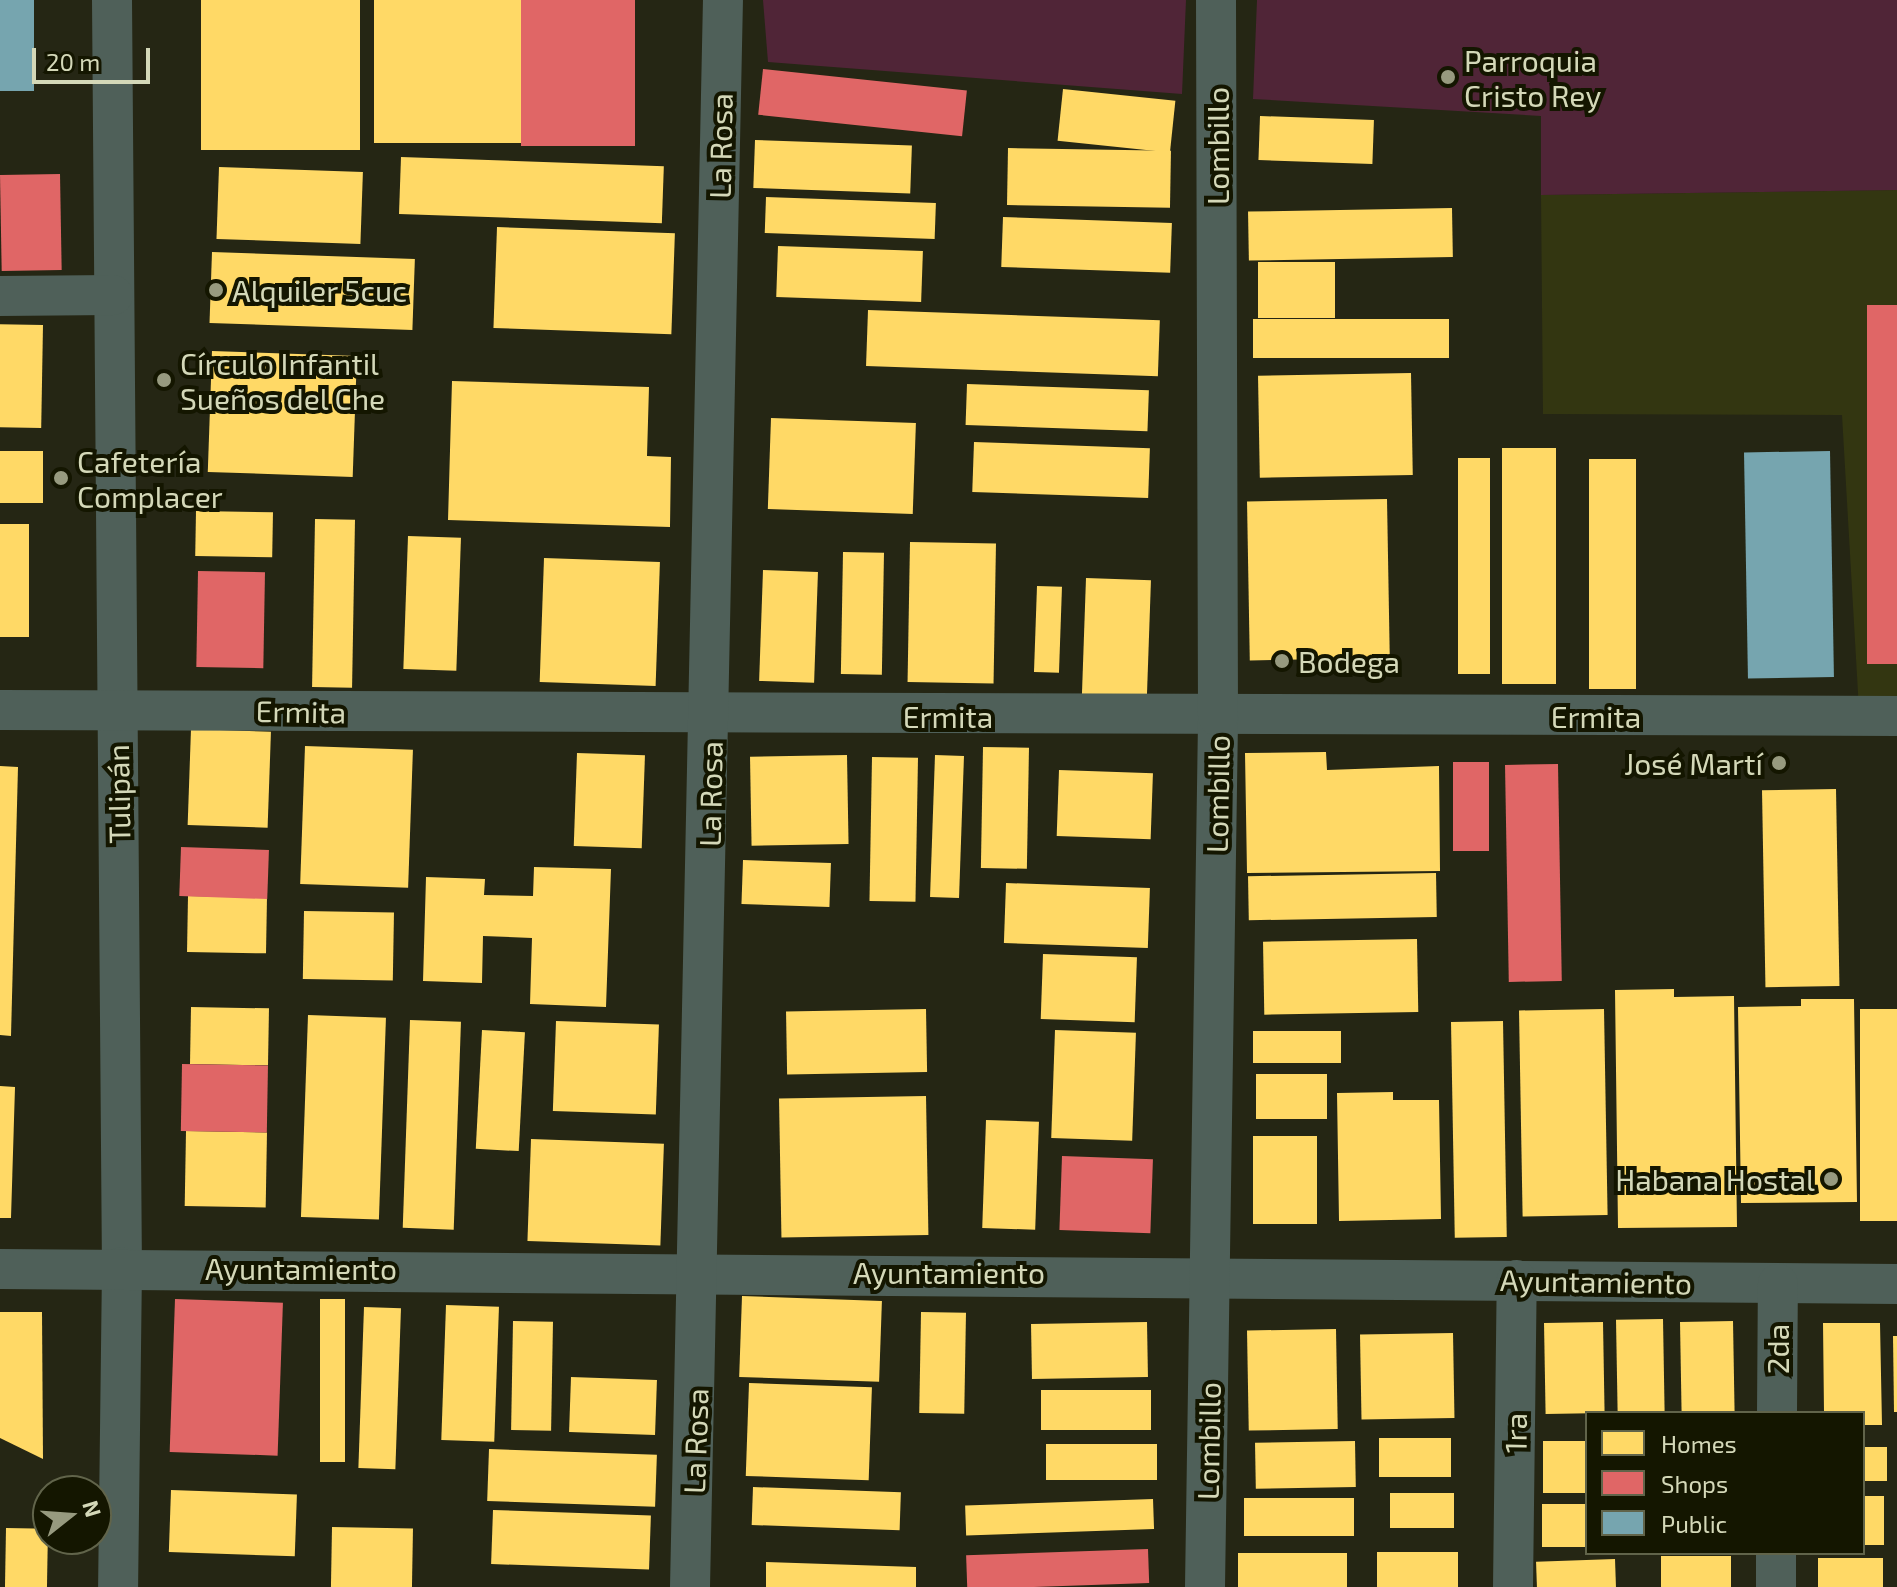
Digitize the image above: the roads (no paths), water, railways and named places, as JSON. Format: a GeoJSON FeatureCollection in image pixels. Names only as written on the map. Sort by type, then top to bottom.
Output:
{"type":"FeatureCollection","features":[{"type":"Feature","properties":{"kind":"street","name":"Tulipán"},"geometry":{"type":"LineString","coordinates":[[112,0],[122,1267],[118,1587]]}},
{"type":"Feature","properties":{"kind":"street","name":"La Rosa"},"geometry":{"type":"LineString","coordinates":[[690,1587],[701,1271],[723,0]]}},
{"type":"Feature","properties":{"kind":"street","name":"Lombillo"},"geometry":{"type":"LineString","coordinates":[[1205,1587],[1213,1274],[1218,716],[1216,0]]}},
{"type":"Feature","properties":{"kind":"street"},"geometry":{"type":"LineString","coordinates":[[0,296],[113,295]]}},
{"type":"Feature","properties":{"kind":"street","name":"Ermita"},"geometry":{"type":"LineString","coordinates":[[0,710],[711,716],[1897,716]]}},
{"type":"Feature","properties":{"kind":"street","name":"Ayuntamiento"},"geometry":{"type":"LineString","coordinates":[[0,1269],[122,1267],[1213,1274],[1897,1284]]}},
{"type":"Feature","properties":{"kind":"street","name":"1ra"},"geometry":{"type":"LineString","coordinates":[[1513,1587],[1517,1280]]}},
{"type":"Feature","properties":{"kind":"street","name":"2da"},"geometry":{"type":"LineString","coordinates":[[1777,1411],[1778,1284]]}},
{"type":"Feature","properties":{"kind":"street"},"geometry":{"type":"LineString","coordinates":[[1776,1555],[1776,1587]]}},
{"type":"Feature","properties":{"kind":"place","name":"Parroquia Cristo Rey"},"geometry":{"type":"Point","coordinates":[1448,77]}},
{"type":"Feature","properties":{"kind":"place","name":"Alquiler 5cuc"},"geometry":{"type":"Point","coordinates":[216,290]}},
{"type":"Feature","properties":{"kind":"place","name":"Círculo Infantil Sueños del Che"},"geometry":{"type":"Point","coordinates":[164,380]}},
{"type":"Feature","properties":{"kind":"place","name":"Cafetería Complacer"},"geometry":{"type":"Point","coordinates":[61,478]}},
{"type":"Feature","properties":{"kind":"place","name":"Bodega"},"geometry":{"type":"Point","coordinates":[1282,661]}},
{"type":"Feature","properties":{"kind":"place","name":"José Martí"},"geometry":{"type":"Point","coordinates":[1779,763]}},
{"type":"Feature","properties":{"kind":"place","name":"Habana Hostal"},"geometry":{"type":"Point","coordinates":[1831,1179]}}]}
